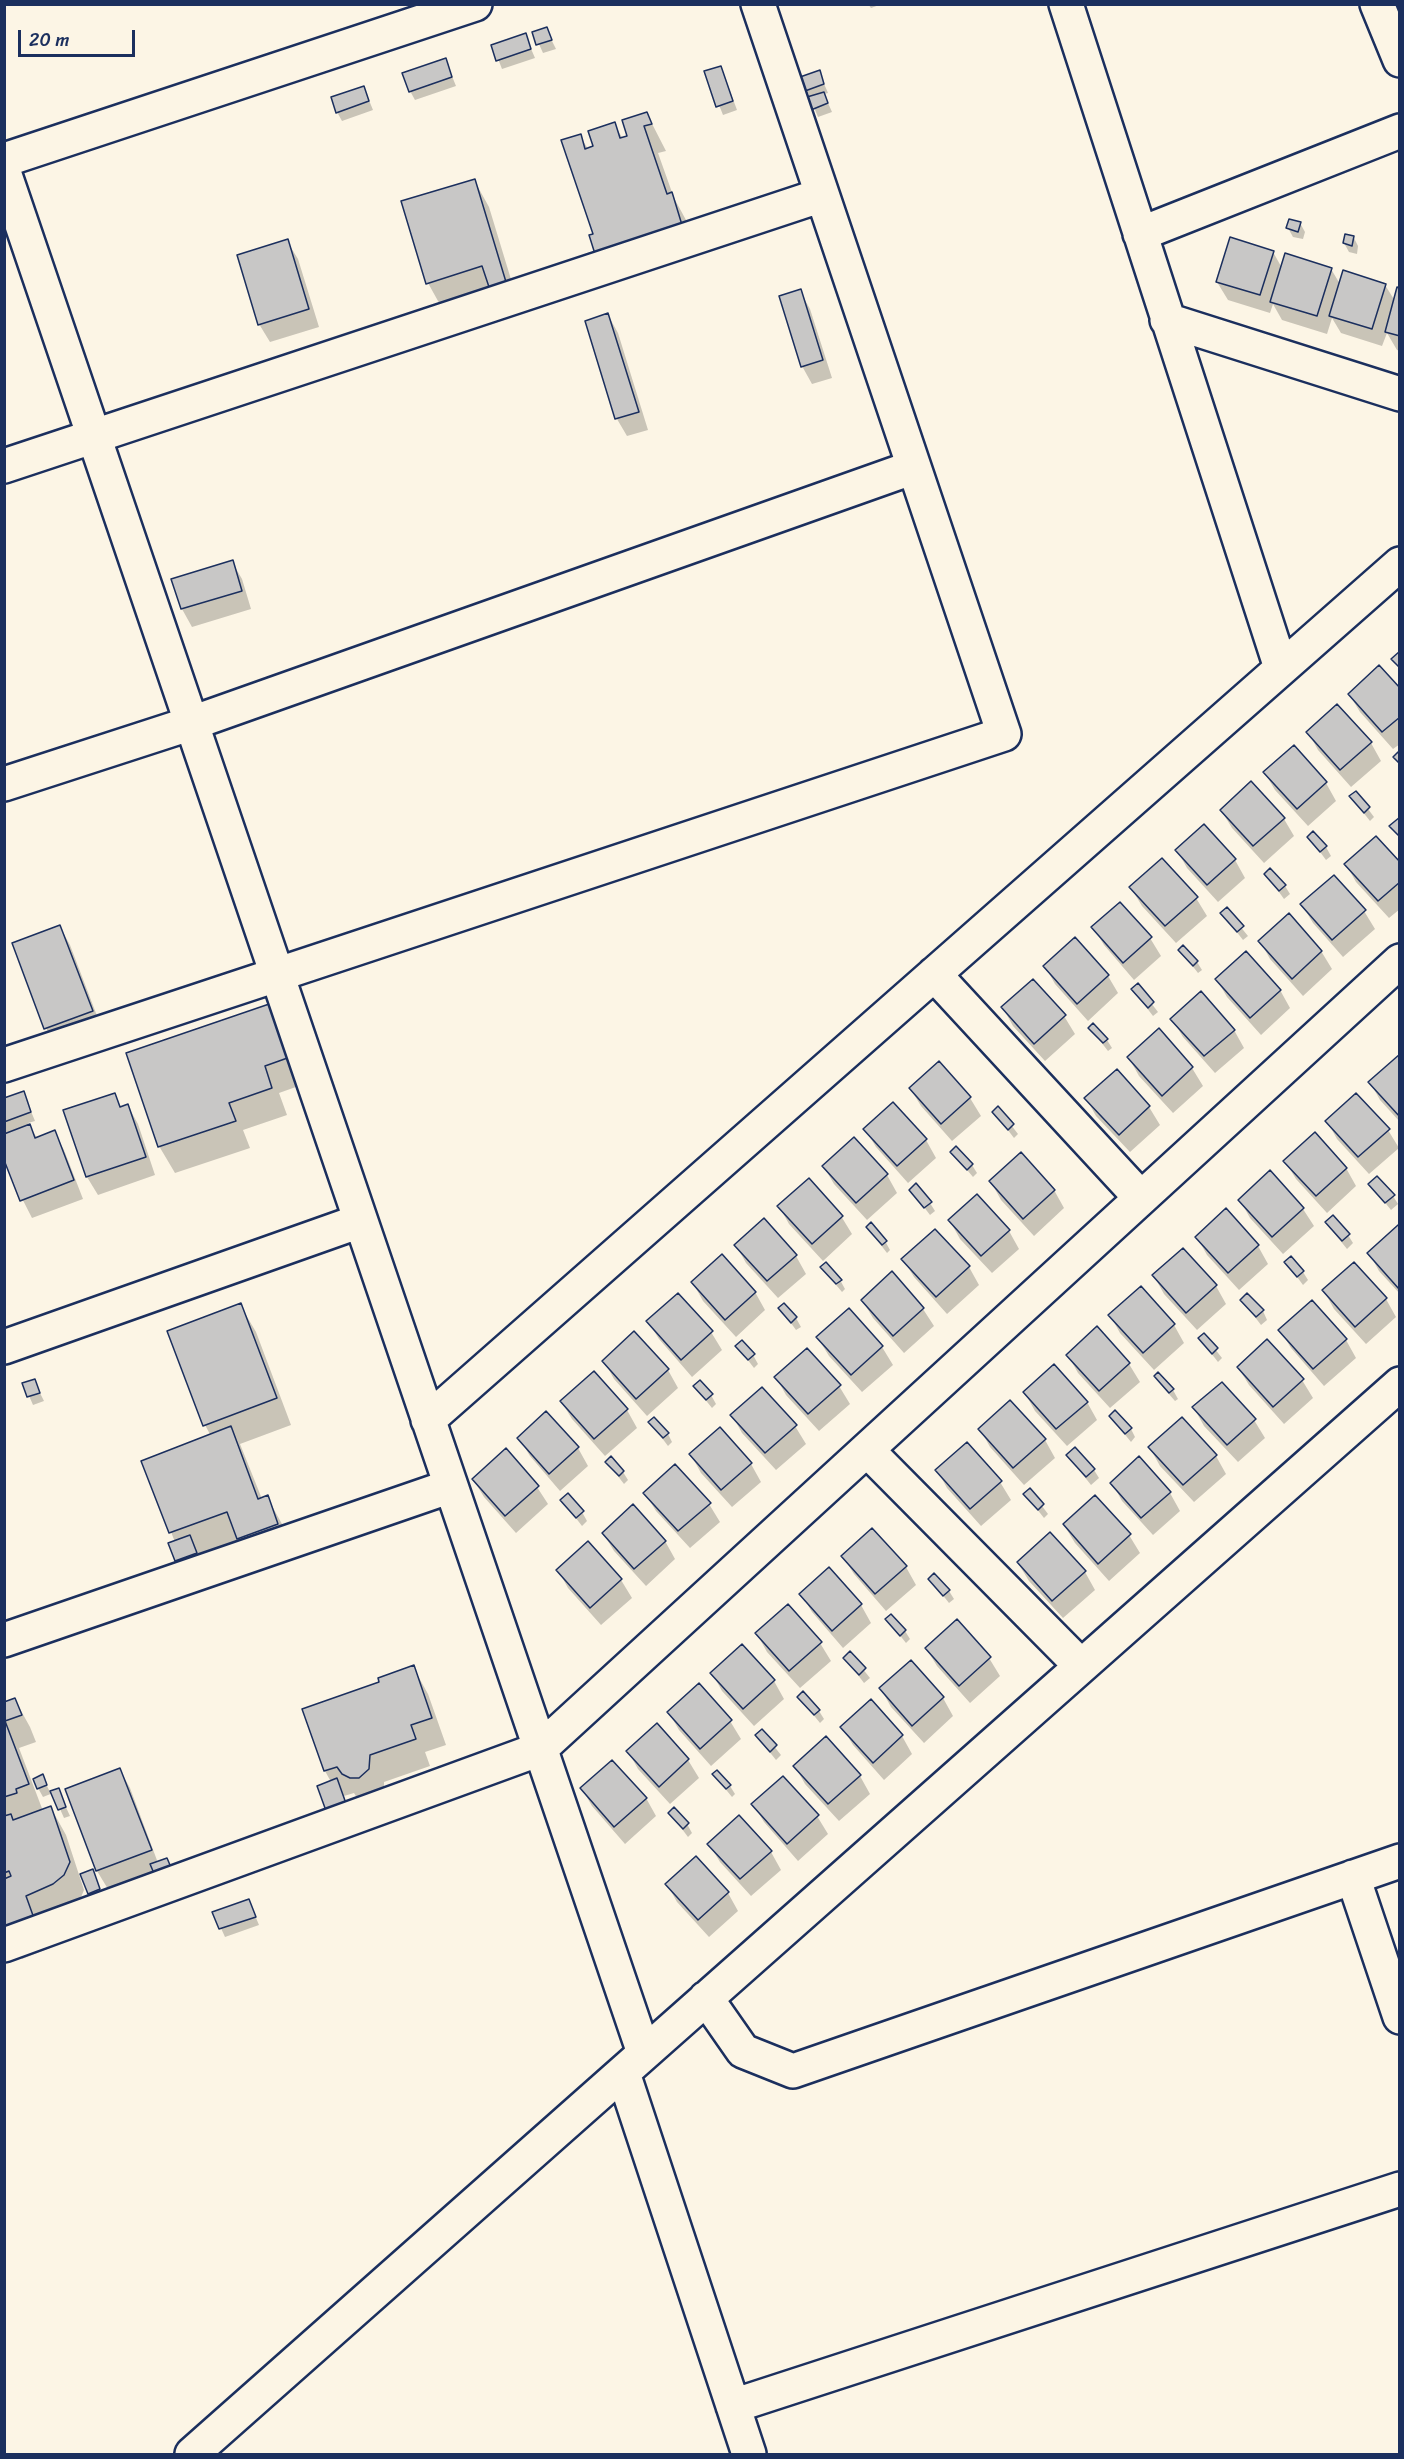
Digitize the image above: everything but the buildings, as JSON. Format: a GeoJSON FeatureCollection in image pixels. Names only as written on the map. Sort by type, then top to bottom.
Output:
{"type":"FeatureCollection","features":[{"type":"Feature","properties":{"kind":"street"},"geometry":{"type":"LineString","coordinates":[[4,160],[475,4]]}},
{"type":"Feature","properties":{"kind":"street"},"geometry":{"type":"LineString","coordinates":[[4,1065],[1004,734],[758,4]]}},
{"type":"Feature","properties":{"kind":"street"},"geometry":{"type":"LineString","coordinates":[[1066,4],[1281,668]]}},
{"type":"Feature","properties":{"kind":"street"},"geometry":{"type":"LineString","coordinates":[[1377,4],[1400,60]]}},
{"type":"Feature","properties":{"kind":"street"},"geometry":{"type":"LineString","coordinates":[[1140,234],[1400,131]]}},
{"type":"Feature","properties":{"kind":"street"},"geometry":{"type":"LineString","coordinates":[[4,172],[540,1749],[749,2454]]}},
{"type":"Feature","properties":{"kind":"street"},"geometry":{"type":"LineString","coordinates":[[4,466],[822,195]]}},
{"type":"Feature","properties":{"kind":"street"},"geometry":{"type":"LineString","coordinates":[[1167,320],[1400,394]]}},
{"type":"Feature","properties":{"kind":"street"},"geometry":{"type":"LineString","coordinates":[[4,784],[192,723],[914,467]]}},
{"type":"Feature","properties":{"kind":"street"},"geometry":{"type":"LineString","coordinates":[[428,1420],[1400,564]]}},
{"type":"Feature","properties":{"kind":"street"},"geometry":{"type":"LineString","coordinates":[[4,1945],[540,1749],[1400,961]]}},
{"type":"Feature","properties":{"kind":"street"},"geometry":{"type":"LineString","coordinates":[[934,974],[1142,1198]]}},
{"type":"Feature","properties":{"kind":"street"},"geometry":{"type":"LineString","coordinates":[[4,1347],[360,1221]]}},
{"type":"Feature","properties":{"kind":"street"},"geometry":{"type":"LineString","coordinates":[[192,2454],[1400,1384]]}},
{"type":"Feature","properties":{"kind":"street"},"geometry":{"type":"LineString","coordinates":[[867,1450],[1081,1666]]}},
{"type":"Feature","properties":{"kind":"street"},"geometry":{"type":"LineString","coordinates":[[4,1640],[451,1486]]}},
{"type":"Feature","properties":{"kind":"street"},"geometry":{"type":"LineString","coordinates":[[706,1998],[743,2051],[793,2071],[1400,1861]]}},
{"type":"Feature","properties":{"kind":"street"},"geometry":{"type":"LineString","coordinates":[[1353,1877],[1400,2017]]}},
{"type":"Feature","properties":{"kind":"street"},"geometry":{"type":"LineString","coordinates":[[733,2406],[1400,2189]]}}]}
